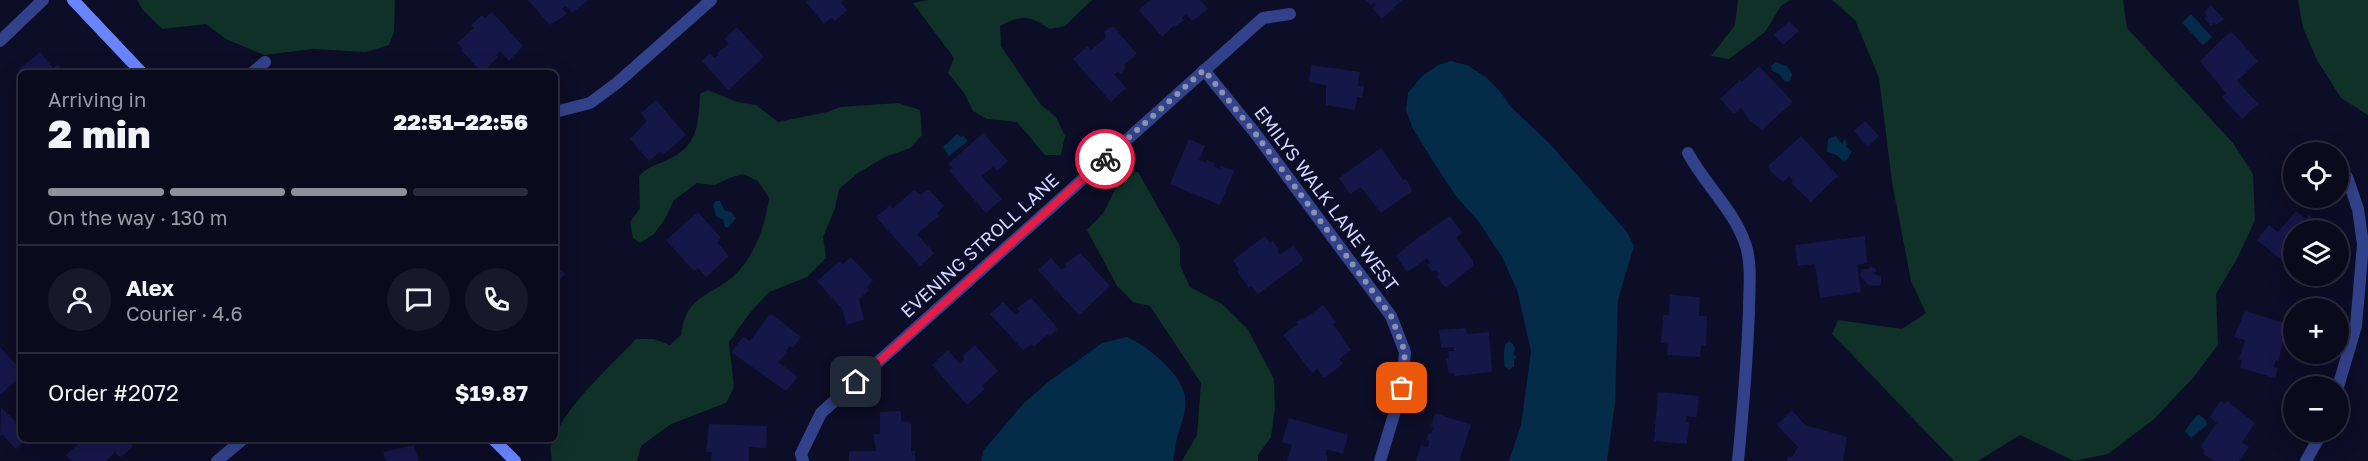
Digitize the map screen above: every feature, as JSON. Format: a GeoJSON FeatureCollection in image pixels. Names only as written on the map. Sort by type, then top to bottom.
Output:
{"type":"FeatureCollection","features":[{"type":"Feature","properties":{"kind":"street"},"geometry":{"type":"LineString","coordinates":[[0,41],[43,0]]}},
{"type":"Feature","properties":{"kind":"street"},"geometry":{"type":"LineString","coordinates":[[73,0],[139,70]]}},
{"type":"Feature","properties":{"kind":"street"},"geometry":{"type":"LineString","coordinates":[[558,111],[590,103],[617,84],[711,0]]}},
{"type":"Feature","properties":{"kind":"street","name":"EVENING STROLL LANE"},"geometry":{"type":"LineString","coordinates":[[802,461],[801,454],[821,413],[1263,18],[1290,14]]}},
{"type":"Feature","properties":{"kind":"street"},"geometry":{"type":"LineString","coordinates":[[256,70],[265,62]]}},
{"type":"Feature","properties":{"kind":"street","name":"EMILYS WALK LANE WEST"},"geometry":{"type":"LineString","coordinates":[[1204,70],[1255,133],[1391,316],[1405,352],[1402,388],[1380,461]]}},
{"type":"Feature","properties":{"kind":"street"},"geometry":{"type":"LineString","coordinates":[[1688,153],[1700,175],[1730,213],[1746,247],[1750,277],[1746,379],[1738,461]]}},
{"type":"Feature","properties":{"kind":"street"},"geometry":{"type":"LineString","coordinates":[[2341,376],[2356,326],[2363,244],[2358,209],[2349,183]]}},
{"type":"Feature","properties":{"kind":"street"},"geometry":{"type":"LineString","coordinates":[[217,461],[240,442]]}},
{"type":"Feature","properties":{"kind":"street"},"geometry":{"type":"LineString","coordinates":[[496,442],[515,461]]}},
{"type":"Feature","properties":{"kind":"street"},"geometry":{"type":"LineString","coordinates":[[2306,461],[2316,442]]}},
{"type":"Feature","properties":{"kind":"green space"},"geometry":{"type":"Polygon","coordinates":[[[137,0],[395,0],[394,32],[389,45],[366,52],[313,49],[264,55],[226,39],[206,24],[162,29],[143,10],[137,0]]]}},
{"type":"Feature","properties":{"kind":"green space"},"geometry":{"type":"Polygon","coordinates":[[[929,0],[1092,0],[1065,26],[1050,29],[1031,19],[1020,18],[1000,26],[1001,46],[1041,105],[1056,117],[1065,136],[1061,155],[1045,155],[1017,122],[987,119],[973,111],[964,93],[948,73],[954,58],[913,3],[929,0]]]}},
{"type":"Feature","properties":{"kind":"green space"},"geometry":{"type":"Polygon","coordinates":[[[1738,0],[1790,0],[1781,6],[1765,32],[1729,59],[1711,56],[1735,25],[1738,0]]]}},
{"type":"Feature","properties":{"kind":"green space"},"geometry":{"type":"Polygon","coordinates":[[[1832,0],[2123,0],[2127,28],[2233,143],[2253,174],[2255,220],[2238,257],[2216,294],[2218,345],[2193,378],[2153,420],[2108,454],[2074,461],[2020,435],[1978,461],[1954,461],[1832,334],[1838,320],[1902,329],[1926,313],[1911,281],[1892,182],[1879,78],[1855,20],[1832,0]]]}},
{"type":"Feature","properties":{"kind":"green space"},"geometry":{"type":"Polygon","coordinates":[[[2298,0],[2368,0],[2368,115],[2341,98],[2317,60],[2303,28],[2298,0]]]}},
{"type":"Feature","properties":{"kind":"green space"},"geometry":{"type":"Polygon","coordinates":[[[708,90],[737,102],[756,105],[778,122],[827,112],[840,107],[898,103],[920,110],[922,135],[910,148],[885,157],[858,173],[839,189],[835,208],[823,237],[826,258],[807,277],[769,292],[729,342],[734,387],[726,403],[671,424],[641,446],[637,461],[552,461],[550,447],[552,442],[558,442],[558,429],[589,387],[636,339],[654,339],[670,345],[681,335],[684,320],[696,301],[732,278],[752,252],[760,235],[769,198],[758,181],[743,174],[715,185],[697,183],[674,200],[665,219],[654,234],[640,243],[633,238],[630,222],[640,208],[639,176],[649,168],[678,154],[691,141],[697,124],[700,94],[708,90]]]}},
{"type":"Feature","properties":{"kind":"green space"},"geometry":{"type":"Polygon","coordinates":[[[1124,171],[1138,172],[1180,246],[1180,265],[1190,287],[1222,304],[1247,328],[1274,379],[1275,407],[1271,437],[1258,455],[1258,461],[1182,461],[1197,435],[1201,383],[1150,306],[1133,302],[1117,286],[1087,230],[1104,212],[1124,171]]]}},
{"type":"Feature","properties":{"kind":"water"},"geometry":{"type":"Polygon","coordinates":[[[2191,14],[2212,37],[2203,45],[2182,23],[2191,14]]]}},
{"type":"Feature","properties":{"kind":"water"},"geometry":{"type":"Polygon","coordinates":[[[1451,61],[1467,65],[1487,78],[1499,90],[1510,106],[1551,145],[1627,232],[1634,246],[1618,300],[1615,403],[1607,461],[1509,461],[1521,425],[1531,351],[1517,290],[1502,257],[1479,222],[1455,195],[1436,166],[1413,129],[1406,110],[1408,93],[1422,76],[1438,65],[1451,61]]]}},
{"type":"Feature","properties":{"kind":"water"},"geometry":{"type":"Polygon","coordinates":[[[1776,62],[1787,66],[1792,74],[1790,81],[1785,82],[1779,74],[1772,71],[1771,66],[1776,62]]]}},
{"type":"Feature","properties":{"kind":"water"},"geometry":{"type":"Polygon","coordinates":[[[957,134],[961,137],[963,135],[968,141],[949,156],[943,147],[957,134]]]}},
{"type":"Feature","properties":{"kind":"water"},"geometry":{"type":"Polygon","coordinates":[[[1836,136],[1842,144],[1844,140],[1846,141],[1845,146],[1852,151],[1847,160],[1843,161],[1827,152],[1828,139],[1836,136]]]}},
{"type":"Feature","properties":{"kind":"water"},"geometry":{"type":"Polygon","coordinates":[[[715,201],[720,201],[724,210],[731,212],[736,218],[728,228],[725,227],[723,220],[716,216],[713,206],[715,201]]]}},
{"type":"Feature","properties":{"kind":"water"},"geometry":{"type":"Polygon","coordinates":[[[1127,337],[1162,361],[1182,387],[1185,407],[1173,461],[981,461],[983,451],[1024,403],[1047,383],[1102,343],[1127,337]]]}},
{"type":"Feature","properties":{"kind":"water"},"geometry":{"type":"Polygon","coordinates":[[[1509,341],[1515,349],[1513,354],[1517,357],[1514,360],[1514,367],[1509,369],[1505,367],[1504,359],[1505,344],[1509,341]]]}},
{"type":"Feature","properties":{"kind":"water"},"geometry":{"type":"Polygon","coordinates":[[[2199,415],[2206,420],[2207,425],[2191,438],[2185,431],[2199,415]]]}},
{"type":"Feature","properties":{"kind":"building"},"geometry":{"type":"Polygon","coordinates":[[[528,0],[588,0],[572,13],[566,6],[562,9],[567,14],[550,25],[528,0]]]}},
{"type":"Feature","properties":{"kind":"building"},"geometry":{"type":"Polygon","coordinates":[[[809,0],[844,0],[841,3],[847,10],[835,21],[832,17],[824,24],[806,2],[809,0]]]}},
{"type":"Feature","properties":{"kind":"building"},"geometry":{"type":"Polygon","coordinates":[[[1150,0],[1200,0],[1208,9],[1192,21],[1186,14],[1182,18],[1184,20],[1175,27],[1174,25],[1162,37],[1139,10],[1150,0]]]}},
{"type":"Feature","properties":{"kind":"building"},"geometry":{"type":"Polygon","coordinates":[[[1366,0],[1402,0],[1382,19],[1372,8],[1376,5],[1374,2],[1371,5],[1366,0]]]}},
{"type":"Feature","properties":{"kind":"building"},"geometry":{"type":"Polygon","coordinates":[[[2211,5],[2224,19],[2211,26],[2204,18],[2207,15],[2204,12],[2211,5]]]}},
{"type":"Feature","properties":{"kind":"building"},"geometry":{"type":"Polygon","coordinates":[[[492,12],[523,46],[509,61],[500,51],[496,55],[498,57],[485,70],[479,70],[457,43],[474,28],[471,25],[482,15],[485,18],[492,12]]]}},
{"type":"Feature","properties":{"kind":"building"},"geometry":{"type":"Polygon","coordinates":[[[1789,21],[1799,31],[1783,45],[1774,35],[1789,21]]]}},
{"type":"Feature","properties":{"kind":"building"},"geometry":{"type":"Polygon","coordinates":[[[737,27],[764,57],[728,90],[702,61],[710,53],[714,58],[718,55],[717,53],[729,44],[724,39],[737,27]]]}},
{"type":"Feature","properties":{"kind":"building"},"geometry":{"type":"Polygon","coordinates":[[[1114,27],[1137,54],[1124,65],[1126,68],[1120,74],[1118,72],[1114,74],[1126,88],[1111,102],[1073,59],[1088,46],[1091,50],[1106,37],[1104,32],[1114,27]]]}},
{"type":"Feature","properties":{"kind":"building"},"geometry":{"type":"Polygon","coordinates":[[[2231,31],[2258,61],[2237,81],[2258,104],[2242,119],[2222,97],[2226,93],[2200,61],[2231,31]]]}},
{"type":"Feature","properties":{"kind":"building"},"geometry":{"type":"Polygon","coordinates":[[[40,52],[53,68],[58,65],[62,70],[18,70],[40,52]]]}},
{"type":"Feature","properties":{"kind":"building"},"geometry":{"type":"Polygon","coordinates":[[[1311,65],[1360,72],[1358,86],[1364,86],[1362,98],[1357,97],[1355,110],[1326,105],[1326,85],[1309,82],[1311,65]]]}},
{"type":"Feature","properties":{"kind":"building"},"geometry":{"type":"Polygon","coordinates":[[[1759,66],[1793,102],[1762,130],[1749,120],[1741,108],[1734,114],[1720,99],[1759,66]]]}},
{"type":"Feature","properties":{"kind":"building"},"geometry":{"type":"Polygon","coordinates":[[[656,100],[686,135],[663,155],[660,152],[649,161],[630,139],[647,121],[641,113],[656,100]]]}},
{"type":"Feature","properties":{"kind":"building"},"geometry":{"type":"Polygon","coordinates":[[[1865,121],[1879,136],[1868,147],[1854,131],[1865,121]]]}},
{"type":"Feature","properties":{"kind":"building"},"geometry":{"type":"Polygon","coordinates":[[[983,133],[1008,161],[997,171],[993,167],[981,176],[1002,199],[986,213],[949,171],[953,168],[948,164],[983,133]]]}},
{"type":"Feature","properties":{"kind":"building"},"geometry":{"type":"Polygon","coordinates":[[[1801,136],[1838,176],[1811,202],[1791,183],[1793,181],[1789,176],[1783,182],[1771,172],[1768,166],[1801,136]]]}},
{"type":"Feature","properties":{"kind":"building"},"geometry":{"type":"Polygon","coordinates":[[[1189,139],[1205,146],[1199,160],[1206,163],[1207,160],[1215,163],[1214,167],[1220,169],[1221,166],[1234,171],[1220,205],[1170,184],[1189,139]]]}},
{"type":"Feature","properties":{"kind":"building"},"geometry":{"type":"Polygon","coordinates":[[[1381,148],[1403,180],[1406,179],[1412,191],[1381,213],[1361,187],[1350,194],[1339,178],[1381,148]]]}},
{"type":"Feature","properties":{"kind":"building"},"geometry":{"type":"Polygon","coordinates":[[[928,189],[944,206],[937,213],[939,216],[917,234],[934,253],[920,266],[876,217],[890,205],[893,208],[914,190],[921,195],[928,189]]]}},
{"type":"Feature","properties":{"kind":"building"},"geometry":{"type":"Polygon","coordinates":[[[2296,211],[2306,219],[2309,215],[2316,220],[2288,220],[2296,211]]]}},
{"type":"Feature","properties":{"kind":"building"},"geometry":{"type":"Polygon","coordinates":[[[698,212],[721,238],[717,242],[729,256],[706,277],[698,268],[694,271],[666,240],[698,212]]]}},
{"type":"Feature","properties":{"kind":"building"},"geometry":{"type":"Polygon","coordinates":[[[1450,216],[1462,233],[1456,238],[1473,261],[1473,266],[1446,288],[1438,279],[1439,274],[1436,270],[1433,272],[1427,265],[1430,263],[1427,258],[1407,272],[1396,256],[1450,216]]]}},
{"type":"Feature","properties":{"kind":"building"},"geometry":{"type":"Polygon","coordinates":[[[2269,225],[2278,232],[2283,226],[2283,261],[2257,240],[2269,225]]]}},
{"type":"Feature","properties":{"kind":"building"},"geometry":{"type":"Polygon","coordinates":[[[1265,236],[1270,243],[1273,241],[1280,255],[1293,245],[1304,260],[1258,294],[1251,286],[1249,288],[1237,271],[1239,270],[1233,260],[1265,236]]]}},
{"type":"Feature","properties":{"kind":"building"},"geometry":{"type":"Polygon","coordinates":[[[1865,236],[1867,263],[1857,265],[1861,292],[1820,298],[1815,264],[1798,266],[1795,245],[1865,236]]]}},
{"type":"Feature","properties":{"kind":"building"},"geometry":{"type":"Polygon","coordinates":[[[1080,253],[1110,286],[1079,315],[1038,270],[1051,258],[1062,270],[1065,264],[1080,253]]]}},
{"type":"Feature","properties":{"kind":"building"},"geometry":{"type":"Polygon","coordinates":[[[851,257],[873,281],[867,287],[869,290],[859,299],[864,320],[846,325],[843,310],[817,281],[840,261],[843,264],[851,257]]]}},
{"type":"Feature","properties":{"kind":"building"},"geometry":{"type":"Polygon","coordinates":[[[1870,266],[1876,269],[1876,272],[1871,273],[1881,276],[1879,286],[1868,285],[1860,275],[1862,269],[1869,269],[1870,266]]]}},
{"type":"Feature","properties":{"kind":"building"},"geometry":{"type":"Polygon","coordinates":[[[558,267],[565,274],[558,280],[558,267]]]}},
{"type":"Feature","properties":{"kind":"building"},"geometry":{"type":"Polygon","coordinates":[[[1670,295],[1700,297],[1699,316],[1707,316],[1706,346],[1701,346],[1700,357],[1667,355],[1668,344],[1661,343],[1663,315],[1669,315],[1670,295]]]}},
{"type":"Feature","properties":{"kind":"building"},"geometry":{"type":"Polygon","coordinates":[[[1031,298],[1057,330],[1050,336],[1047,335],[1034,347],[1031,344],[1023,350],[990,314],[1003,302],[1016,315],[1020,311],[1017,308],[1031,298]]]}},
{"type":"Feature","properties":{"kind":"building"},"geometry":{"type":"Polygon","coordinates":[[[1323,305],[1336,322],[1333,324],[1351,350],[1339,359],[1343,364],[1324,378],[1317,369],[1312,373],[1283,335],[1298,324],[1296,322],[1303,320],[1323,305]]]}},
{"type":"Feature","properties":{"kind":"building"},"geometry":{"type":"Polygon","coordinates":[[[2245,311],[2283,323],[2283,343],[2279,361],[2276,360],[2274,367],[2278,368],[2275,378],[2240,368],[2242,360],[2239,359],[2245,340],[2234,337],[2245,311]]]}},
{"type":"Feature","properties":{"kind":"building"},"geometry":{"type":"Polygon","coordinates":[[[773,315],[801,337],[793,348],[790,346],[786,351],[788,352],[778,362],[798,377],[786,391],[731,352],[743,337],[750,341],[768,316],[773,315]]]}},
{"type":"Feature","properties":{"kind":"building"},"geometry":{"type":"Polygon","coordinates":[[[1466,328],[1467,334],[1489,332],[1492,372],[1454,376],[1454,373],[1449,374],[1446,359],[1449,359],[1448,351],[1454,351],[1454,347],[1441,348],[1439,330],[1466,328]]]}},
{"type":"Feature","properties":{"kind":"building"},"geometry":{"type":"Polygon","coordinates":[[[975,345],[998,371],[982,386],[985,389],[967,405],[932,365],[948,350],[960,364],[965,359],[962,356],[975,345]]]}},
{"type":"Feature","properties":{"kind":"building"},"geometry":{"type":"Polygon","coordinates":[[[0,347],[18,367],[18,379],[0,395],[0,347]]]}},
{"type":"Feature","properties":{"kind":"building"},"geometry":{"type":"Polygon","coordinates":[[[1658,392],[1699,396],[1697,417],[1687,416],[1686,422],[1689,422],[1687,444],[1654,441],[1658,392]]]}},
{"type":"Feature","properties":{"kind":"building"},"geometry":{"type":"Polygon","coordinates":[[[2221,400],[2225,404],[2227,401],[2255,423],[2242,442],[2249,447],[2239,461],[2214,461],[2203,454],[2205,450],[2200,447],[2217,423],[2210,417],[2221,400]]]}},
{"type":"Feature","properties":{"kind":"building"},"geometry":{"type":"Polygon","coordinates":[[[1,407],[18,424],[18,442],[24,442],[16,449],[2,434],[0,436],[1,407]]]}},
{"type":"Feature","properties":{"kind":"building"},"geometry":{"type":"Polygon","coordinates":[[[1792,410],[1805,425],[1847,437],[1843,461],[1787,461],[1788,456],[1792,457],[1798,447],[1777,425],[1792,410]]]}},
{"type":"Feature","properties":{"kind":"building"},"geometry":{"type":"Polygon","coordinates":[[[901,411],[901,421],[911,423],[911,451],[915,451],[915,461],[849,461],[849,451],[876,451],[873,434],[880,434],[880,412],[901,411]]]}},
{"type":"Feature","properties":{"kind":"building"},"geometry":{"type":"Polygon","coordinates":[[[1435,413],[1471,425],[1459,461],[1416,461],[1421,445],[1428,447],[1430,441],[1426,440],[1433,428],[1431,427],[1435,413]]]}},
{"type":"Feature","properties":{"kind":"building"},"geometry":{"type":"Polygon","coordinates":[[[1289,418],[1348,435],[1343,454],[1327,449],[1325,455],[1328,456],[1327,461],[1287,461],[1292,445],[1282,442],[1289,418]]]}},
{"type":"Feature","properties":{"kind":"building"},"geometry":{"type":"Polygon","coordinates":[[[709,424],[767,426],[766,448],[749,447],[749,461],[711,461],[712,452],[706,452],[709,424]]]}},
{"type":"Feature","properties":{"kind":"building"},"geometry":{"type":"Polygon","coordinates":[[[81,442],[129,442],[133,446],[120,458],[115,452],[106,461],[72,461],[66,455],[81,442]]]}},
{"type":"Feature","properties":{"kind":"building"},"geometry":{"type":"Polygon","coordinates":[[[414,445],[419,461],[386,461],[383,452],[414,445]]]}},
{"type":"Feature","properties":{"kind":"way so far"},"geometry":{"type":"LineString","coordinates":[[1105,159],[1204,70],[1255,133],[1391,316],[1405,352],[1402,388]]}},
{"type":"Feature","properties":{"kind":"route"},"geometry":{"type":"LineString","coordinates":[[856,382],[1105,159]]}}]}
